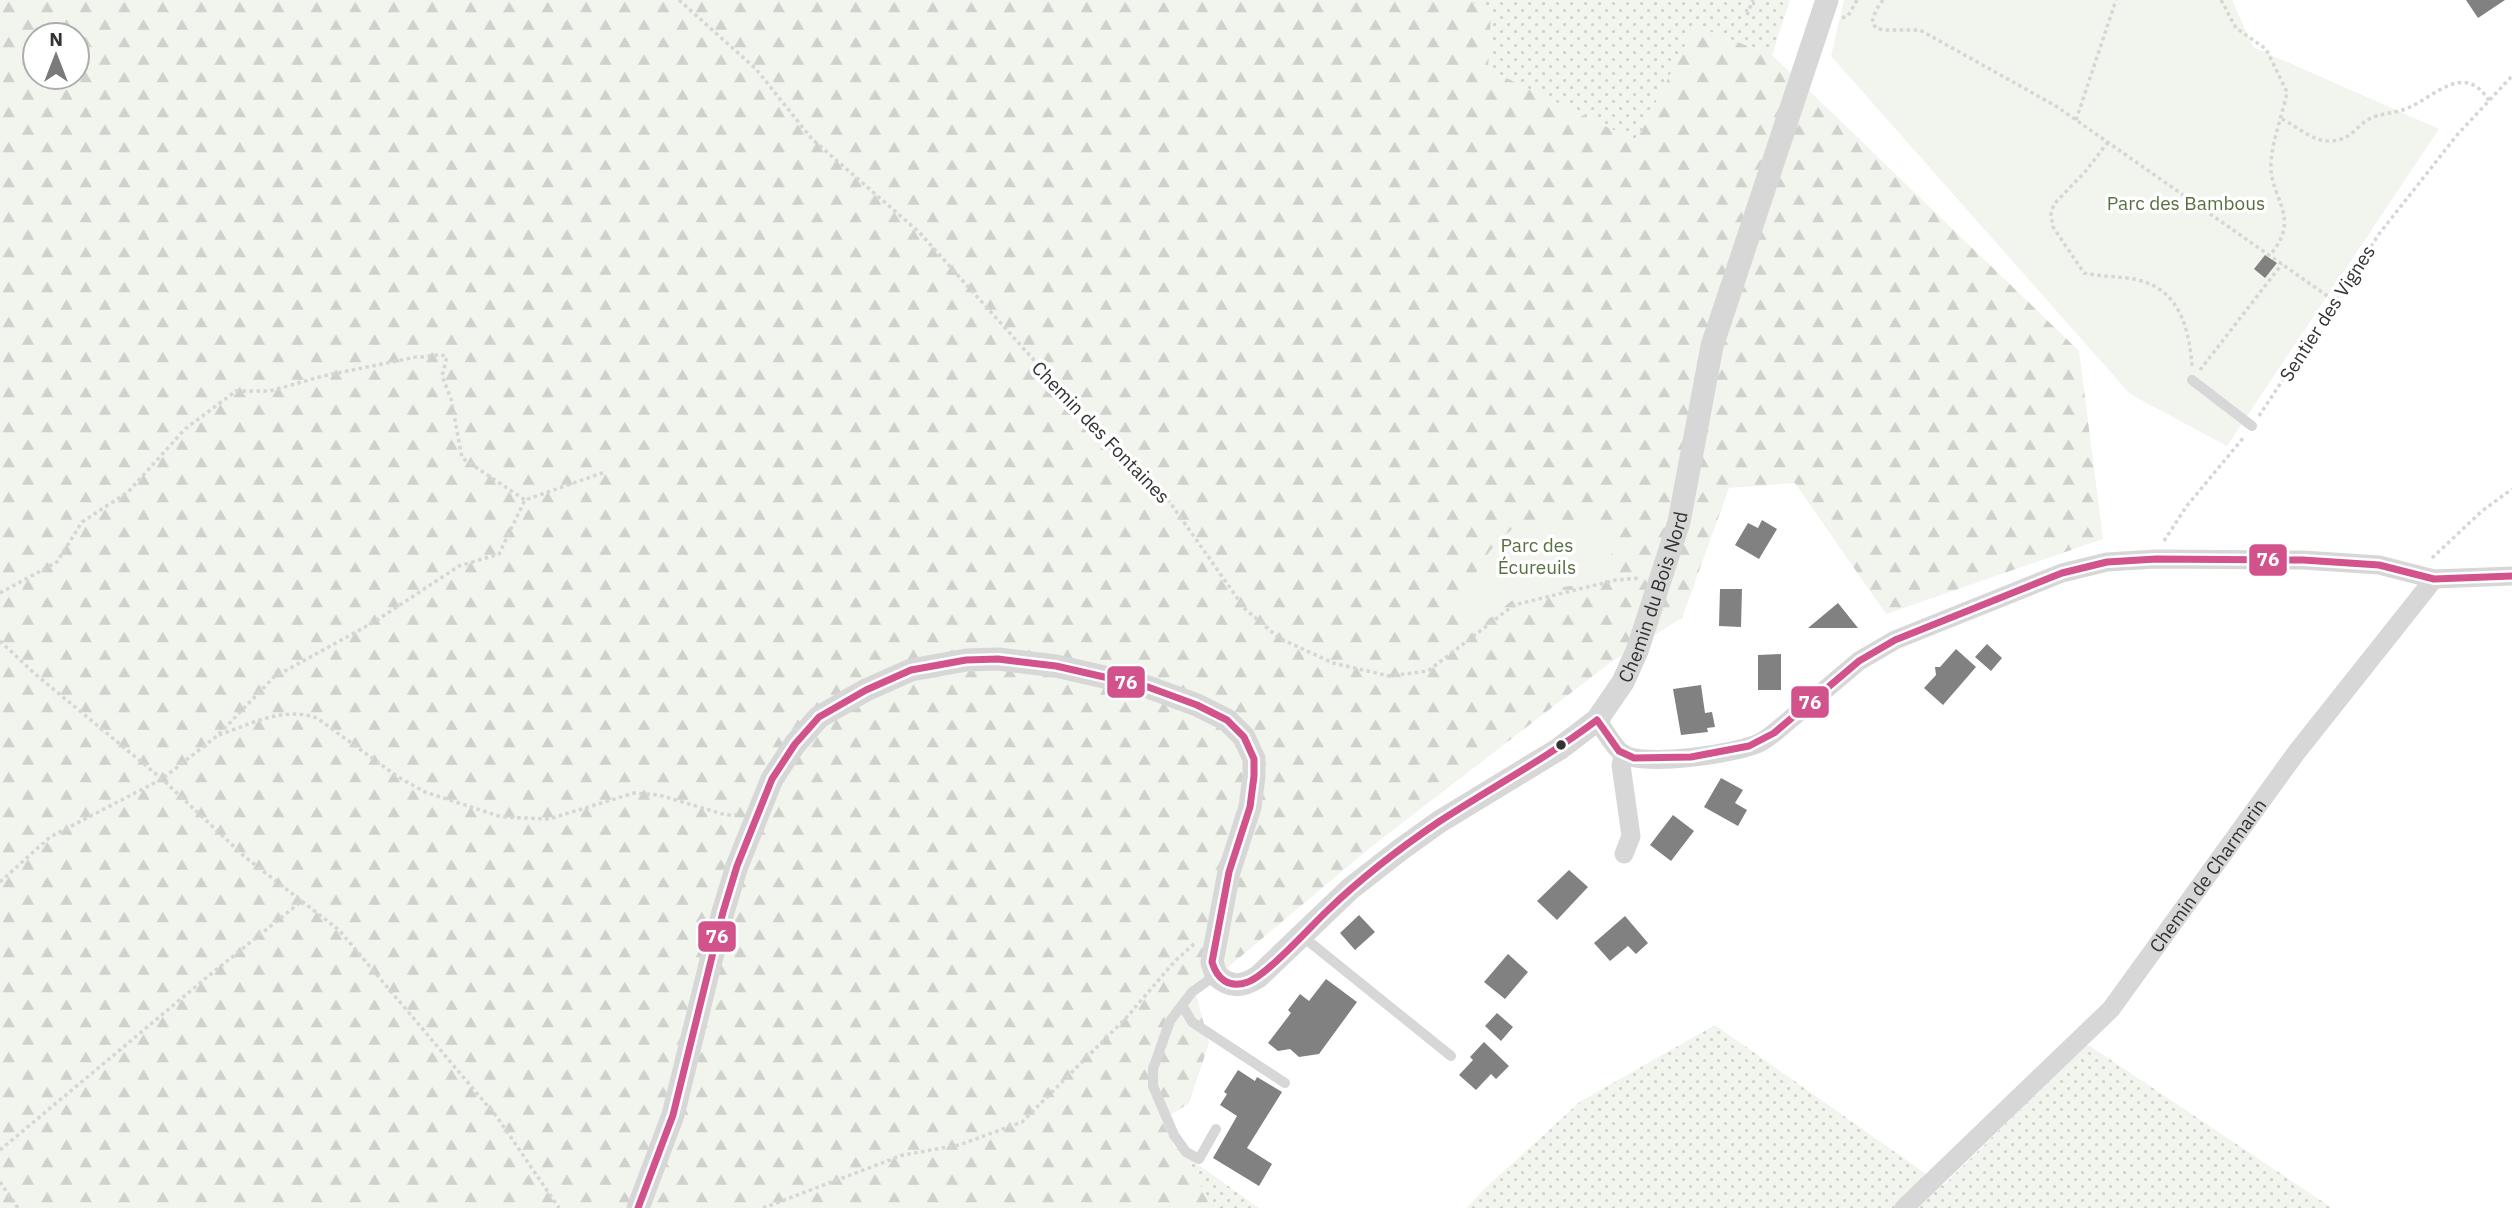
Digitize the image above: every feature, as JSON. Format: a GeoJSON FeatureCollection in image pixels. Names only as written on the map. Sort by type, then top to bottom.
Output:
{"type":"FeatureCollection","features":[{"type":"Feature","properties":{"kind":"street","name":"Chemin du Bois Nord"},"geometry":{"type":"LineString","coordinates":[[1214,969],[1232,985],[1246,985],[1258,977],[1350,889],[1400,850],[1439,822],[1559,749],[1597,720],[1623,682],[1637,651],[1679,522],[1712,346],[1827,0]]}},
{"type":"Feature","properties":{"kind":"street"},"geometry":{"type":"LineString","coordinates":[[1597,720],[1614,746],[1624,754],[1644,759],[1699,757],[1761,742],[1858,661],[1895,639],[2062,573],[2107,562],[2156,559],[2303,559],[2379,565],[2425,577],[2512,576]]}},
{"type":"Feature","properties":{"kind":"street","name":"Chemin de Charmarin"},"geometry":{"type":"LineString","coordinates":[[1904,1208],[2111,1009],[2425,577]]}},
{"type":"Feature","properties":{"kind":"street"},"geometry":{"type":"LineString","coordinates":[[638,1208],[673,1115],[723,912],[737,866],[772,779],[795,744],[818,717],[866,690],[911,670],[966,660],[998,659],[1056,666],[1148,687],[1197,705],[1227,720],[1244,737],[1254,759],[1250,807],[1229,872],[1214,969]]}},
{"type":"Feature","properties":{"kind":"street"},"geometry":{"type":"LineString","coordinates":[[1624,754],[1621,765],[1631,836],[1624,854]]}},
{"type":"Feature","properties":{"kind":"lane"},"geometry":{"type":"LineString","coordinates":[[2193,380],[2252,426]]}},
{"type":"Feature","properties":{"kind":"lane"},"geometry":{"type":"LineString","coordinates":[[1302,935],[1451,1056]]}},
{"type":"Feature","properties":{"kind":"lane"},"geometry":{"type":"LineString","coordinates":[[1214,969],[1170,1021],[1153,1069],[1153,1086],[1174,1135],[1186,1152],[1199,1159],[1216,1129]]}},
{"type":"Feature","properties":{"kind":"lane"},"geometry":{"type":"LineString","coordinates":[[1182,1005],[1192,1022],[1285,1083]]}},
{"type":"Feature","properties":{"kind":"path","name":"Chemin des Fontaines"},"geometry":{"type":"LineString","coordinates":[[679,0],[756,69],[812,139],[919,232],[1095,428],[1164,494],[1245,609],[1279,638],[1333,663],[1389,676],[1428,671],[1514,605],[1616,580],[1651,578],[1661,581]]}},
{"type":"Feature","properties":{"kind":"path"},"geometry":{"type":"LineString","coordinates":[[1747,15],[1753,0]]}},
{"type":"Feature","properties":{"kind":"path"},"geometry":{"type":"LineString","coordinates":[[1883,0],[1872,22],[1876,28],[1920,30],[2056,106],[2336,302]]}},
{"type":"Feature","properties":{"kind":"path"},"geometry":{"type":"LineString","coordinates":[[2076,120],[2116,0]]}},
{"type":"Feature","properties":{"kind":"path"},"geometry":{"type":"LineString","coordinates":[[2221,0],[2236,28],[2266,50],[2287,92],[2271,160],[2272,182],[2281,200],[2285,218],[2284,233],[2270,256]]}},
{"type":"Feature","properties":{"kind":"path","name":"Sentier des Vignes"},"geometry":{"type":"LineString","coordinates":[[2156,559],[2165,538],[2186,507],[2252,426],[2336,302],[2378,234],[2457,135],[2512,76]]}},
{"type":"Feature","properties":{"kind":"path"},"geometry":{"type":"LineString","coordinates":[[2282,119],[2314,138],[2329,142],[2349,137],[2371,118],[2398,112],[2457,82],[2468,82],[2483,91],[2490,102]]}},
{"type":"Feature","properties":{"kind":"path"},"geometry":{"type":"LineString","coordinates":[[2108,142],[2085,172],[2054,204],[2051,214],[2053,227],[2084,273],[2140,280],[2171,297],[2190,336],[2193,380]]}},
{"type":"Feature","properties":{"kind":"path"},"geometry":{"type":"LineString","coordinates":[[2193,380],[2282,264]]}},
{"type":"Feature","properties":{"kind":"path"},"geometry":{"type":"LineString","coordinates":[[0,593],[57,562],[82,522],[128,492],[185,429],[236,391],[270,391],[323,376],[416,357],[425,358],[440,354],[447,356],[442,376],[451,399],[462,458],[525,500]]}},
{"type":"Feature","properties":{"kind":"path"},"geometry":{"type":"LineString","coordinates":[[0,883],[50,837],[162,779],[217,736],[274,677],[374,622],[459,566],[499,554],[525,500],[605,472]]}},
{"type":"Feature","properties":{"kind":"path"},"geometry":{"type":"LineString","coordinates":[[2425,577],[2482,511],[2512,489]]}},
{"type":"Feature","properties":{"kind":"path"},"geometry":{"type":"LineString","coordinates":[[0,641],[34,673],[162,779],[245,857],[339,930],[488,1106],[559,1208]]}},
{"type":"Feature","properties":{"kind":"path"},"geometry":{"type":"LineString","coordinates":[[217,736],[281,713],[302,713],[317,718],[398,777],[425,792],[502,817],[550,820],[634,793],[659,795],[726,815],[744,814],[763,801]]}},
{"type":"Feature","properties":{"kind":"path"},"geometry":{"type":"LineString","coordinates":[[0,1150],[173,1004],[303,900]]}},
{"type":"Feature","properties":{"kind":"path"},"geometry":{"type":"LineString","coordinates":[[763,1208],[903,1155],[959,1145],[1021,1122],[1126,1018],[1175,961],[1214,926],[1219,926]]}},
{"type":"Feature","properties":{"kind":"path"},"geometry":{"type":"LineString","coordinates":[[0,1182],[18,1208]]}},
{"type":"Feature","properties":{"kind":"green space"},"geometry":{"type":"Polygon","coordinates":[[[0,0],[1468,0],[1491,12],[1488,69],[1636,141],[1695,26],[1772,55],[2079,351],[2103,539],[1886,614],[1795,483],[1729,488],[1682,618],[1611,662],[1371,847],[1196,994],[1209,1043],[1189,1103],[1162,1121],[1174,1146],[1186,1156],[1212,1208],[0,1208],[0,0]]]}},
{"type":"Feature","properties":{"kind":"green space"},"geometry":{"type":"Polygon","coordinates":[[[1468,0],[1790,0],[1772,55],[1695,26],[1636,141],[1488,69],[1491,12],[1468,0]]]}},
{"type":"Feature","properties":{"kind":"green space","name":"Parc des Bambous"},"geometry":{"type":"Polygon","coordinates":[[[1844,0],[2232,0],[2253,47],[2439,129],[2227,446],[2130,394],[1831,56],[1844,0]]]}},
{"type":"Feature","properties":{"kind":"green space","name":"Parc des Écureuils"},"geometry":{"type":"Polygon","coordinates":[[[1560,521],[1599,527],[1613,549],[1604,576],[1580,585],[1535,590],[1514,599],[1470,634],[1465,618],[1468,592],[1490,551],[1500,539],[1522,524],[1560,521]]]}},
{"type":"Feature","properties":{"kind":"green space"},"geometry":{"type":"Polygon","coordinates":[[[1715,1025],[1943,1186],[2087,1044],[2332,1208],[1467,1208],[1483,1190],[1581,1101],[1715,1025]]]}},
{"type":"Feature","properties":{"kind":"green space"},"geometry":{"type":"Polygon","coordinates":[[[1186,1156],[1259,1208],[1212,1208],[1186,1156]]]}},
{"type":"Feature","properties":{"kind":"building"},"geometry":{"type":"Polygon","coordinates":[[[2466,0],[2505,0],[2478,18],[2466,0]]]}},
{"type":"Feature","properties":{"kind":"building"},"geometry":{"type":"Polygon","coordinates":[[[2265,255],[2277,263],[2265,278],[2254,269],[2265,255]]]}},
{"type":"Feature","properties":{"kind":"building"},"geometry":{"type":"Polygon","coordinates":[[[1762,520],[1777,529],[1759,559],[1735,545],[1748,523],[1758,528],[1762,520]]]}},
{"type":"Feature","properties":{"kind":"building"},"geometry":{"type":"Polygon","coordinates":[[[1720,589],[1742,589],[1741,627],[1719,626],[1720,589]]]}},
{"type":"Feature","properties":{"kind":"building"},"geometry":{"type":"Polygon","coordinates":[[[1838,603],[1858,628],[1808,628],[1838,603]]]}},
{"type":"Feature","properties":{"kind":"building"},"geometry":{"type":"Polygon","coordinates":[[[1987,644],[2002,658],[1991,671],[1975,657],[1987,644]]]}},
{"type":"Feature","properties":{"kind":"building"},"geometry":{"type":"Polygon","coordinates":[[[1956,649],[1976,667],[1943,705],[1924,688],[1936,675],[1935,667],[1940,667],[1956,649]]]}},
{"type":"Feature","properties":{"kind":"building"},"geometry":{"type":"Polygon","coordinates":[[[1781,654],[1781,690],[1758,690],[1758,655],[1781,654]]]}},
{"type":"Feature","properties":{"kind":"building"},"geometry":{"type":"Polygon","coordinates":[[[1701,685],[1705,713],[1712,712],[1715,727],[1707,728],[1708,732],[1681,735],[1673,689],[1701,685]]]}},
{"type":"Feature","properties":{"kind":"building"},"geometry":{"type":"Polygon","coordinates":[[[1721,778],[1743,790],[1735,803],[1747,810],[1738,826],[1704,807],[1721,778]]]}},
{"type":"Feature","properties":{"kind":"building"},"geometry":{"type":"Polygon","coordinates":[[[1673,815],[1694,831],[1671,861],[1650,845],[1673,815]]]}},
{"type":"Feature","properties":{"kind":"building"},"geometry":{"type":"Polygon","coordinates":[[[1569,870],[1588,887],[1557,920],[1537,901],[1569,870]]]}},
{"type":"Feature","properties":{"kind":"building"},"geometry":{"type":"Polygon","coordinates":[[[1359,915],[1375,932],[1355,950],[1340,933],[1359,915]]]}},
{"type":"Feature","properties":{"kind":"building"},"geometry":{"type":"Polygon","coordinates":[[[1625,916],[1648,943],[1636,954],[1628,946],[1610,961],[1594,943],[1625,916]]]}},
{"type":"Feature","properties":{"kind":"building"},"geometry":{"type":"Polygon","coordinates":[[[1508,954],[1528,972],[1505,999],[1484,982],[1508,954]]]}},
{"type":"Feature","properties":{"kind":"building"},"geometry":{"type":"Polygon","coordinates":[[[1326,979],[1357,1002],[1319,1054],[1299,1057],[1290,1049],[1278,1051],[1268,1043],[1291,1013],[1288,1010],[1300,994],[1309,1001],[1326,979]]]}},
{"type":"Feature","properties":{"kind":"building"},"geometry":{"type":"Polygon","coordinates":[[[1497,1013],[1513,1027],[1501,1041],[1485,1026],[1497,1013]]]}},
{"type":"Feature","properties":{"kind":"building"},"geometry":{"type":"Polygon","coordinates":[[[1484,1042],[1509,1066],[1496,1079],[1491,1074],[1476,1090],[1459,1075],[1473,1060],[1470,1057],[1484,1042]]]}},
{"type":"Feature","properties":{"kind":"building"},"geometry":{"type":"Polygon","coordinates":[[[1238,1070],[1255,1081],[1257,1077],[1282,1092],[1247,1148],[1272,1164],[1259,1186],[1213,1158],[1237,1116],[1220,1105],[1227,1094],[1224,1092],[1238,1070]]]}},
{"type":"Feature","properties":{"kind":"transit line","name":"76"},"geometry":{"type":"LineString","coordinates":[[1597,720],[1619,751],[1634,758],[1691,757],[1749,746],[1774,733],[1859,661],[1895,640],[2062,573],[2107,562],[2156,559],[2303,560],[2379,565],[2434,579],[2512,576]]}},
{"type":"Feature","properties":{"kind":"transit line","name":"76"},"geometry":{"type":"LineString","coordinates":[[638,1208],[673,1115],[723,912],[737,866],[772,779],[795,744],[819,717],[866,690],[911,670],[966,660],[998,659],[1056,666],[1148,687],[1197,705],[1227,720],[1244,737],[1254,759],[1250,807],[1229,872],[1212,962],[1221,978],[1235,984],[1248,982],[1266,970],[1353,887],[1410,842],[1597,720]]}}]}
